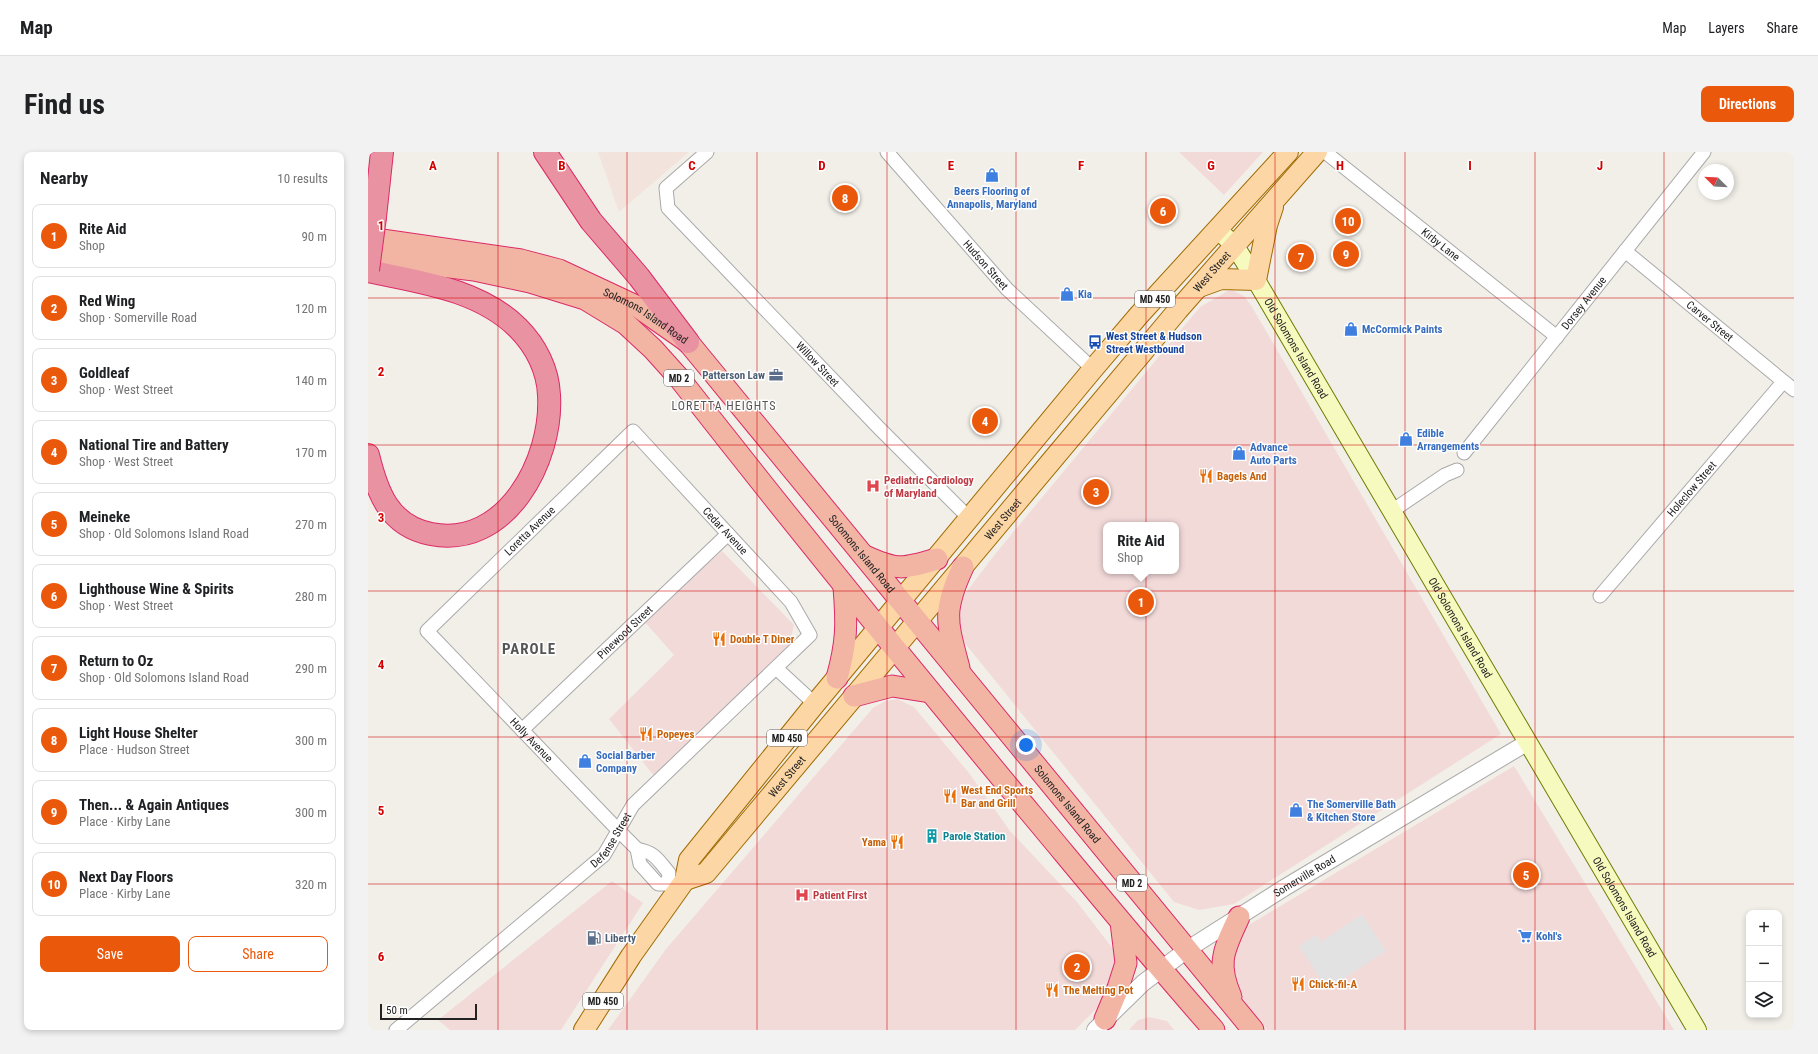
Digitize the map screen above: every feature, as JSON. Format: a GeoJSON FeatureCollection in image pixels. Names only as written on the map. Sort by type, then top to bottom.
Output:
{"type":"FeatureCollection","features":[{"type":"Feature","properties":{"kind":"highway"},"geometry":{"type":"LineString","coordinates":[[368,455],[374,480],[383,501],[399,519],[410,527],[425,533],[441,536],[462,536],[491,523],[508,509],[523,490],[532,473],[545,438],[549,395],[545,374],[535,349],[518,328],[492,308],[443,287],[368,270],[382,152]]}},
{"type":"Feature","properties":{"kind":"highway","name":"MD 2"},"geometry":{"type":"LineString","coordinates":[[545,152],[592,221],[639,277],[688,342]]}},
{"type":"Feature","properties":{"kind":"highway","name":"Solomons Island Road"},"geometry":{"type":"LineString","coordinates":[[368,238],[521,260],[559,270],[606,290],[638,307],[688,342],[1253,1030]]}},
{"type":"Feature","properties":{"kind":"highway","name":"Solomons Island Road"},"geometry":{"type":"LineString","coordinates":[[368,257],[474,270],[530,282],[585,298],[626,324],[653,349],[679,378],[894,649],[1160,970],[1214,1030]]}},
{"type":"Feature","properties":{"kind":"highway"},"geometry":{"type":"LineString","coordinates":[[861,554],[887,566],[899,568],[910,567],[937,559]]}},
{"type":"Feature","properties":{"kind":"highway"},"geometry":{"type":"LineString","coordinates":[[960,674],[948,620],[952,592],[963,567]]}},
{"type":"Feature","properties":{"kind":"highway"},"geometry":{"type":"LineString","coordinates":[[837,678],[845,650],[847,634],[844,587]]}},
{"type":"Feature","properties":{"kind":"highway"},"geometry":{"type":"LineString","coordinates":[[854,696],[892,686],[930,692]]}},
{"type":"Feature","properties":{"kind":"highway"},"geometry":{"type":"LineString","coordinates":[[1236,1009],[1223,978],[1223,954],[1239,917]]}},
{"type":"Feature","properties":{"kind":"highway"},"geometry":{"type":"LineString","coordinates":[[1100,1025],[1118,988],[1126,963],[1120,922]]}},
{"type":"Feature","properties":{"kind":"main road","name":"MD 450"},"geometry":{"type":"LineString","coordinates":[[584,1030],[676,886],[689,860],[815,704],[937,559],[1093,369],[1217,229],[1288,152]]}},
{"type":"Feature","properties":{"kind":"main road","name":"West Street"},"geometry":{"type":"LineString","coordinates":[[676,886],[706,873],[1084,422],[1317,152]]}},
{"type":"Feature","properties":{"kind":"main road"},"geometry":{"type":"LineString","coordinates":[[1199,287],[1221,279],[1256,280],[1266,225],[1276,200]]}},
{"type":"Feature","properties":{"kind":"main road","name":"Old Solomons Island Road"},"geometry":{"type":"LineString","coordinates":[[1217,229],[1235,246],[1256,280],[1697,1030]]}},
{"type":"Feature","properties":{"kind":"main road"},"geometry":{"type":"LineString","coordinates":[[1084,422],[1098,383],[1093,369]]}},
{"type":"Feature","properties":{"kind":"street","name":"Willow Street"},"geometry":{"type":"LineString","coordinates":[[707,152],[666,188],[668,208],[879,428],[970,519]]}},
{"type":"Feature","properties":{"kind":"street","name":"Hudson Street"},"geometry":{"type":"LineString","coordinates":[[887,152],[1007,289],[1093,369]]}},
{"type":"Feature","properties":{"kind":"street","name":"Kirby Lane"},"geometry":{"type":"LineString","coordinates":[[1326,152],[1556,337]]}},
{"type":"Feature","properties":{"kind":"street","name":"Dorsey Avenue"},"geometry":{"type":"LineString","coordinates":[[1464,453],[1704,152]]}},
{"type":"Feature","properties":{"kind":"street","name":"Carver Street"},"geometry":{"type":"LineString","coordinates":[[1625,251],[1794,390]]}},
{"type":"Feature","properties":{"kind":"street","name":"Holeclow Street"},"geometry":{"type":"LineString","coordinates":[[1600,596],[1783,382]]}},
{"type":"Feature","properties":{"kind":"street","name":"Cedar Avenue"},"geometry":{"type":"LineString","coordinates":[[633,431],[791,602],[810,636]]}},
{"type":"Feature","properties":{"kind":"street","name":"Loretta Avenue"},"geometry":{"type":"LineString","coordinates":[[427,631],[633,431]]}},
{"type":"Feature","properties":{"kind":"street"},"geometry":{"type":"LineString","coordinates":[[1392,511],[1445,475],[1458,470]]}},
{"type":"Feature","properties":{"kind":"street","name":"Pinewood Street"},"geometry":{"type":"LineString","coordinates":[[522,730],[728,534]]}},
{"type":"Feature","properties":{"kind":"street","name":"Holly Avenue"},"geometry":{"type":"LineString","coordinates":[[427,631],[637,849],[651,852],[669,873],[676,886]]}},
{"type":"Feature","properties":{"kind":"street","name":"Defense Street"},"geometry":{"type":"LineString","coordinates":[[396,1030],[604,855],[633,805],[810,636]]}},
{"type":"Feature","properties":{"kind":"street"},"geometry":{"type":"LineString","coordinates":[[776,668],[815,704]]}},
{"type":"Feature","properties":{"kind":"street","name":"Somerville Road"},"geometry":{"type":"LineString","coordinates":[[1100,1025],[1143,983],[1188,949],[1284,888],[1528,742]]}},
{"type":"Feature","properties":{"kind":"shaded area"},"geometry":{"type":"Polygon","coordinates":[[[598,152],[689,152],[619,212],[598,152]]]}},
{"type":"Feature","properties":{"kind":"shaded area"},"geometry":{"type":"Polygon","coordinates":[[[1179,152],[1263,152],[1224,195],[1179,152]]]}},
{"type":"Feature","properties":{"kind":"shaded area"},"geometry":{"type":"Polygon","coordinates":[[[1231,289],[1245,297],[1252,307],[1501,734],[1234,904],[1199,910],[1174,902],[964,642],[958,620],[961,599],[996,553],[1200,307],[1231,289]]]}},
{"type":"Feature","properties":{"kind":"shaded area"},"geometry":{"type":"Polygon","coordinates":[[[722,551],[794,625],[789,647],[654,776],[609,719],[674,655],[643,620],[722,551]]]}},
{"type":"Feature","properties":{"kind":"shaded area"},"geometry":{"type":"Polygon","coordinates":[[[897,699],[914,707],[969,773],[1010,831],[1077,902],[1113,949],[1116,962],[1106,995],[1098,1007],[1075,1030],[608,1030],[666,949],[873,708],[885,701],[897,699]]]}},
{"type":"Feature","properties":{"kind":"shaded area"},"geometry":{"type":"Polygon","coordinates":[[[1514,766],[1674,1030],[1267,1030],[1249,1009],[1234,982],[1232,950],[1242,929],[1514,766]]]}},
{"type":"Feature","properties":{"kind":"shaded area"},"geometry":{"type":"Polygon","coordinates":[[[612,881],[643,903],[561,1030],[450,1030],[438,1020],[612,881]]]}},
{"type":"Feature","properties":{"kind":"shaded area"},"geometry":{"type":"Polygon","coordinates":[[[1362,914],[1386,951],[1327,989],[1299,946],[1316,935],[1321,942],[1362,914]]]}},
{"type":"Feature","properties":{"kind":"shaded area"},"geometry":{"type":"Polygon","coordinates":[[[1149,1017],[1167,1021],[1174,1030],[1129,1030],[1138,1020],[1149,1017]]]}},
{"type":"Feature","properties":{"kind":"place","name":"Beers Flooring of Annapolis, Maryland"},"geometry":{"type":"Point","coordinates":[992,175]}},
{"type":"Feature","properties":{"kind":"place","name":"Light House Shelter"},"geometry":{"type":"Point","coordinates":[845,198]}},
{"type":"Feature","properties":{"kind":"place","name":"Lighthouse Wine & Spirits"},"geometry":{"type":"Point","coordinates":[1163,211]}},
{"type":"Feature","properties":{"kind":"place","name":"Next Day Floors"},"geometry":{"type":"Point","coordinates":[1348,221]}},
{"type":"Feature","properties":{"kind":"place","name":"Then... & Again Antiques"},"geometry":{"type":"Point","coordinates":[1346,254]}},
{"type":"Feature","properties":{"kind":"place","name":"Return to Oz"},"geometry":{"type":"Point","coordinates":[1301,257]}},
{"type":"Feature","properties":{"kind":"place","name":"Kia"},"geometry":{"type":"Point","coordinates":[1067,294]}},
{"type":"Feature","properties":{"kind":"place","name":"McCormick Paints"},"geometry":{"type":"Point","coordinates":[1351,329]}},
{"type":"Feature","properties":{"kind":"place","name":"West Street & Hudson Street Westbound"},"geometry":{"type":"Point","coordinates":[1095,342]}},
{"type":"Feature","properties":{"kind":"place","name":"Patterson Law"},"geometry":{"type":"Point","coordinates":[776,375]}},
{"type":"Feature","properties":{"kind":"place","name":"National Tire and Battery"},"geometry":{"type":"Point","coordinates":[985,421]}},
{"type":"Feature","properties":{"kind":"place","name":"Edible Arrangements"},"geometry":{"type":"Point","coordinates":[1406,439]}},
{"type":"Feature","properties":{"kind":"place","name":"Advance Auto Parts"},"geometry":{"type":"Point","coordinates":[1239,453]}},
{"type":"Feature","properties":{"kind":"place","name":"Bagels And"},"geometry":{"type":"Point","coordinates":[1206,476]}},
{"type":"Feature","properties":{"kind":"place","name":"Pediatric Cardiology of Maryland"},"geometry":{"type":"Point","coordinates":[873,486]}},
{"type":"Feature","properties":{"kind":"place","name":"Goldleaf"},"geometry":{"type":"Point","coordinates":[1096,492]}},
{"type":"Feature","properties":{"kind":"place","name":"Rite Aid"},"geometry":{"type":"Point","coordinates":[1141,602]}},
{"type":"Feature","properties":{"kind":"place","name":"Double T Diner"},"geometry":{"type":"Point","coordinates":[719,639]}},
{"type":"Feature","properties":{"kind":"place","name":"Popeyes"},"geometry":{"type":"Point","coordinates":[646,734]}},
{"type":"Feature","properties":{"kind":"place","name":"Social Barber Company"},"geometry":{"type":"Point","coordinates":[585,761]}},
{"type":"Feature","properties":{"kind":"place","name":"West End Sports Bar and Grill"},"geometry":{"type":"Point","coordinates":[950,796]}},
{"type":"Feature","properties":{"kind":"place","name":"The Somerville Bath & Kitchen Store"},"geometry":{"type":"Point","coordinates":[1296,810]}},
{"type":"Feature","properties":{"kind":"place","name":"Parole Station"},"geometry":{"type":"Point","coordinates":[932,836]}},
{"type":"Feature","properties":{"kind":"place","name":"Yama"},"geometry":{"type":"Point","coordinates":[897,842]}},
{"type":"Feature","properties":{"kind":"place","name":"Meineke"},"geometry":{"type":"Point","coordinates":[1526,875]}},
{"type":"Feature","properties":{"kind":"place","name":"Patient First"},"geometry":{"type":"Point","coordinates":[802,895]}},
{"type":"Feature","properties":{"kind":"place","name":"Kohl's"},"geometry":{"type":"Point","coordinates":[1525,936]}},
{"type":"Feature","properties":{"kind":"place","name":"Liberty"},"geometry":{"type":"Point","coordinates":[594,938]}},
{"type":"Feature","properties":{"kind":"place","name":"Red Wing"},"geometry":{"type":"Point","coordinates":[1077,967]}},
{"type":"Feature","properties":{"kind":"place","name":"Chick-fil-A"},"geometry":{"type":"Point","coordinates":[1298,984]}},
{"type":"Feature","properties":{"kind":"place","name":"The Melting Pot"},"geometry":{"type":"Point","coordinates":[1052,990]}},
{"type":"Feature","properties":{"kind":"district","name":"LORETTA HEIGHTS"},"geometry":{"type":"Point","coordinates":[724,406]}},
{"type":"Feature","properties":{"kind":"district","name":"PAROLE"},"geometry":{"type":"Point","coordinates":[529,649]}}]}
